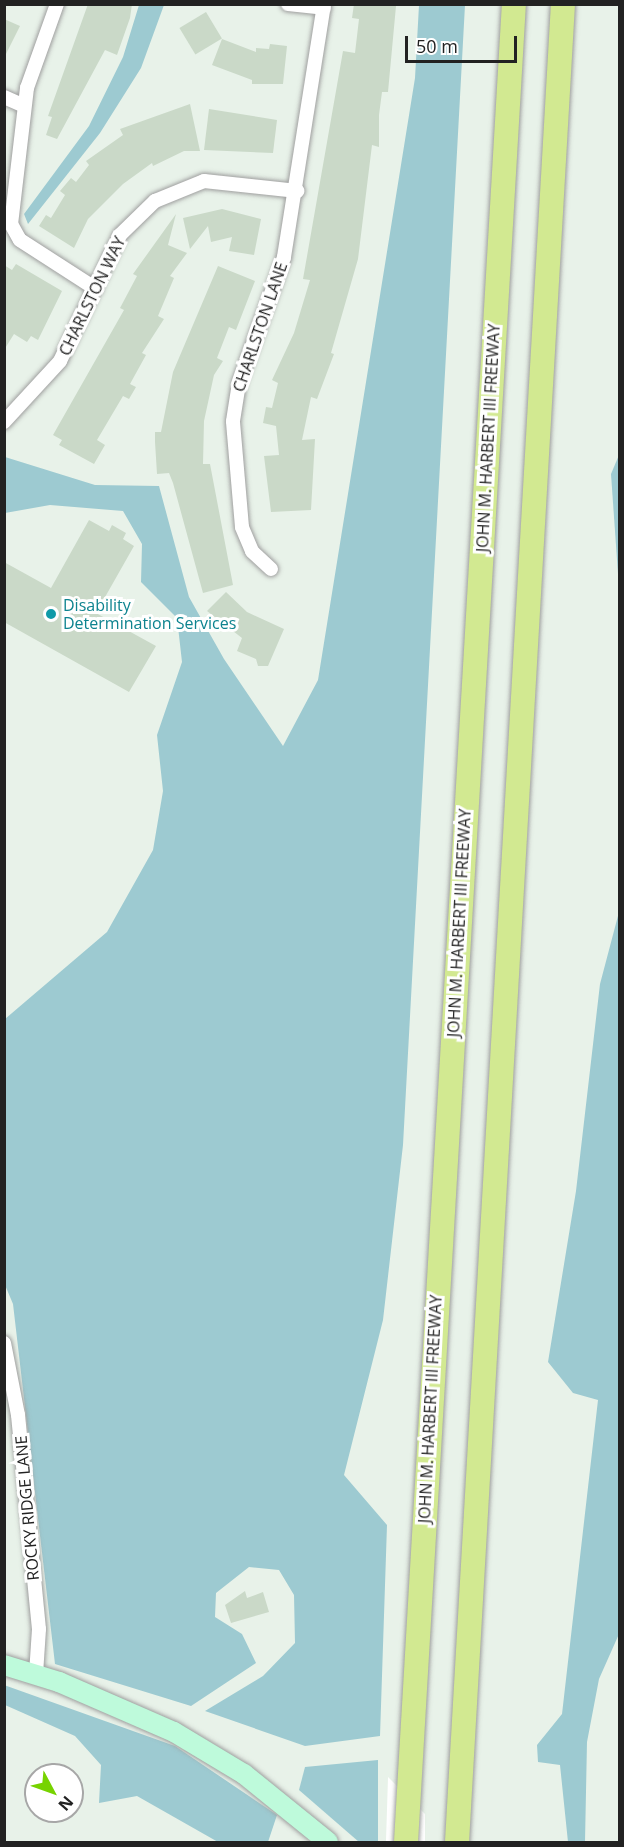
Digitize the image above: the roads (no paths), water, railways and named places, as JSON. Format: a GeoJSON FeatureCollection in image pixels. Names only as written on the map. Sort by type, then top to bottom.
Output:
{"type":"FeatureCollection","features":[{"type":"Feature","properties":{"kind":"highway","name":"JOHN M. HARBERT III FREEWAY"},"geometry":{"type":"LineString","coordinates":[[406,1842],[514,4]]}},
{"type":"Feature","properties":{"kind":"highway"},"geometry":{"type":"LineString","coordinates":[[456,1842],[563,4]]}},
{"type":"Feature","properties":{"kind":"street"},"geometry":{"type":"LineString","coordinates":[[57,4],[24,106],[11,224],[20,240],[96,289]]}},
{"type":"Feature","properties":{"kind":"street"},"geometry":{"type":"LineString","coordinates":[[288,4],[324,6]]}},
{"type":"Feature","properties":{"kind":"street","name":"CHARLSTON LANE"},"geometry":{"type":"LineString","coordinates":[[271,569],[252,551],[242,528],[233,421],[239,384],[274,295],[297,192],[324,6]]}},
{"type":"Feature","properties":{"kind":"street"},"geometry":{"type":"LineString","coordinates":[[4,97],[24,106]]}},
{"type":"Feature","properties":{"kind":"street","name":"CHARLSTON WAY"},"geometry":{"type":"LineString","coordinates":[[4,422],[60,361],[120,235],[144,210],[170,192],[223,180],[297,192]]}},
{"type":"Feature","properties":{"kind":"street","name":"ROCKY RIDGE LANE"},"geometry":{"type":"LineString","coordinates":[[4,1343],[18,1415],[39,1629],[36,1674]]}},
{"type":"Feature","properties":{"kind":"street"},"geometry":{"type":"LineString","coordinates":[[4,1665],[36,1674],[130,1711],[214,1754],[274,1796],[328,1842]]}},
{"type":"Feature","properties":{"kind":"place","name":"Disability Determination Services"},"geometry":{"type":"Point","coordinates":[51,614]}}]}
